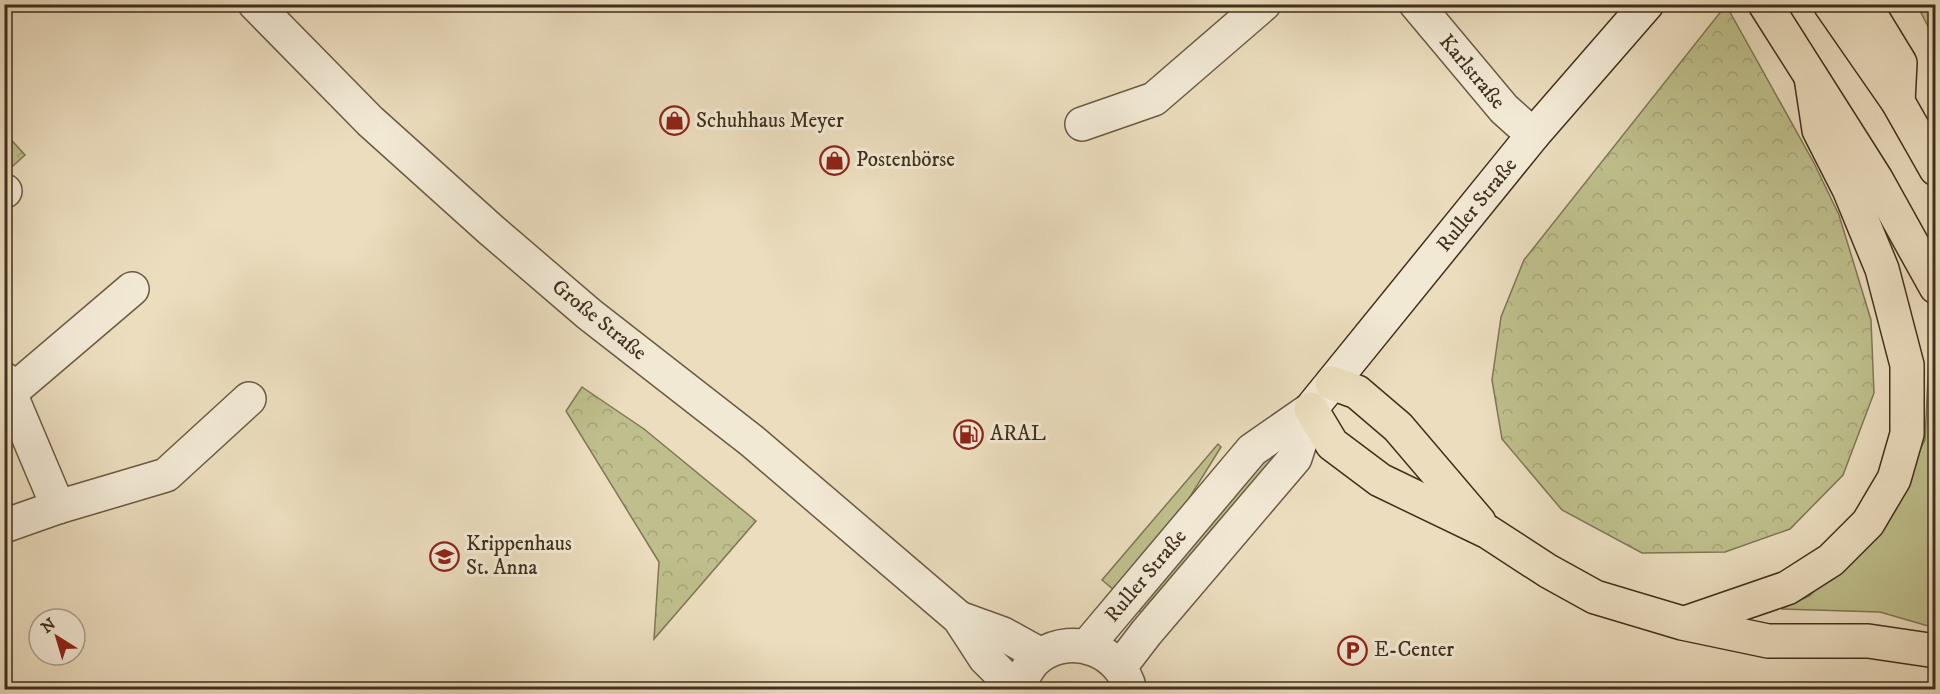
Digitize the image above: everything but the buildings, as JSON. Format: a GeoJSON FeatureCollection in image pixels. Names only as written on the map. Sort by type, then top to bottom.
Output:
{"type":"FeatureCollection","features":[{"type":"Feature","properties":{"kind":"highway"},"geometry":{"type":"LineString","coordinates":[[1766,4],[1876,179],[1935,287]]}},
{"type":"Feature","properties":{"kind":"highway"},"geometry":{"type":"LineString","coordinates":[[1830,4],[1898,102],[1935,169]]}},
{"type":"Feature","properties":{"kind":"highway"},"geometry":{"type":"LineString","coordinates":[[1864,4],[1900,63],[1898,102]]}},
{"type":"Feature","properties":{"kind":"highway"},"geometry":{"type":"LineString","coordinates":[[1682,623],[1787,588],[1831,561],[1868,523],[1894,479],[1908,434],[1907,366],[1882,269],[1850,189],[1819,130],[1811,77]]}},
{"type":"Feature","properties":{"kind":"highway"},"geometry":{"type":"LineString","coordinates":[[1332,383],[1357,392],[1398,427],[1488,532]]}},
{"type":"Feature","properties":{"kind":"highway"},"geometry":{"type":"LineString","coordinates":[[1311,409],[1332,444],[1380,480],[1488,532],[1548,571],[1595,597],[1682,623],[1768,641],[1868,640],[1935,651]]}},
{"type":"Feature","properties":{"kind":"street","name":"Große Straße"},"geometry":{"type":"LineString","coordinates":[[255,4],[370,121],[490,229],[589,314],[752,441],[958,618],[985,657],[1017,690]]}},
{"type":"Feature","properties":{"kind":"street"},"geometry":{"type":"LineString","coordinates":[[1082,124],[1154,99],[1264,4]]}},
{"type":"Feature","properties":{"kind":"street","name":"Karlstraße"},"geometry":{"type":"LineString","coordinates":[[1416,4],[1504,110],[1533,135]]}},
{"type":"Feature","properties":{"kind":"street","name":"Ruller Straße"},"geometry":{"type":"LineString","coordinates":[[1087,646],[1252,450],[1311,409],[1533,135],[1647,4]]}},
{"type":"Feature","properties":{"kind":"street"},"geometry":{"type":"LineString","coordinates":[[58,507],[7,386],[132,289]]}},
{"type":"Feature","properties":{"kind":"street"},"geometry":{"type":"LineString","coordinates":[[4,526],[58,507],[166,475],[249,399]]}},
{"type":"Feature","properties":{"kind":"street","name":"Ruller Straße"},"geometry":{"type":"LineString","coordinates":[[1125,678],[1146,633],[1295,458],[1311,409]]}},
{"type":"Feature","properties":{"kind":"street","name":"Große Straße"},"geometry":{"type":"LineString","coordinates":[[958,618],[1003,634],[1041,655]]}},
{"type":"Feature","properties":{"kind":"street"},"geometry":{"type":"LineString","coordinates":[[1017,690],[1030,665],[1041,655],[1071,645],[1087,646],[1099,651],[1125,678]]}},
{"type":"Feature","properties":{"kind":"green space"},"geometry":{"type":"Polygon","coordinates":[[[1726,5],[1814,163],[1839,215],[1871,320],[1874,393],[1843,475],[1790,529],[1725,552],[1642,553],[1562,510],[1502,439],[1492,380],[1501,317],[1524,260],[1726,5]]]}},
{"type":"Feature","properties":{"kind":"green space"},"geometry":{"type":"Polygon","coordinates":[[[1917,5],[1935,5],[1935,40],[1917,5]]]}},
{"type":"Feature","properties":{"kind":"green space"},"geometry":{"type":"Polygon","coordinates":[[[5,133],[25,155],[4,173],[5,133]]]}},
{"type":"Feature","properties":{"kind":"green space"},"geometry":{"type":"Polygon","coordinates":[[[1929,357],[1935,359],[1935,628],[1880,612],[1781,609],[1809,596],[1877,530],[1925,440],[1929,357]]]}},
{"type":"Feature","properties":{"kind":"green space"},"geometry":{"type":"Polygon","coordinates":[[[582,387],[644,429],[756,521],[654,639],[659,562],[566,411],[582,387]]]}},
{"type":"Feature","properties":{"kind":"green space"},"geometry":{"type":"Polygon","coordinates":[[[1289,441],[1143,614],[1137,609],[1266,459],[1289,441]]]}},
{"type":"Feature","properties":{"kind":"green space"},"geometry":{"type":"Polygon","coordinates":[[[1218,444],[1221,447],[1178,516],[1114,590],[1102,580],[1218,444]]]}},
{"type":"Feature","properties":{"kind":"place","name":"Schuhhaus Meyer"},"geometry":{"type":"Point","coordinates":[675,121]}},
{"type":"Feature","properties":{"kind":"place","name":"Postenbörse"},"geometry":{"type":"Point","coordinates":[835,160]}},
{"type":"Feature","properties":{"kind":"place","name":"ARAL"},"geometry":{"type":"Point","coordinates":[969,434]}},
{"type":"Feature","properties":{"kind":"place","name":"Krippenhaus St. Anna"},"geometry":{"type":"Point","coordinates":[445,556]}},
{"type":"Feature","properties":{"kind":"place","name":"E-Center"},"geometry":{"type":"Point","coordinates":[1353,650]}}]}
